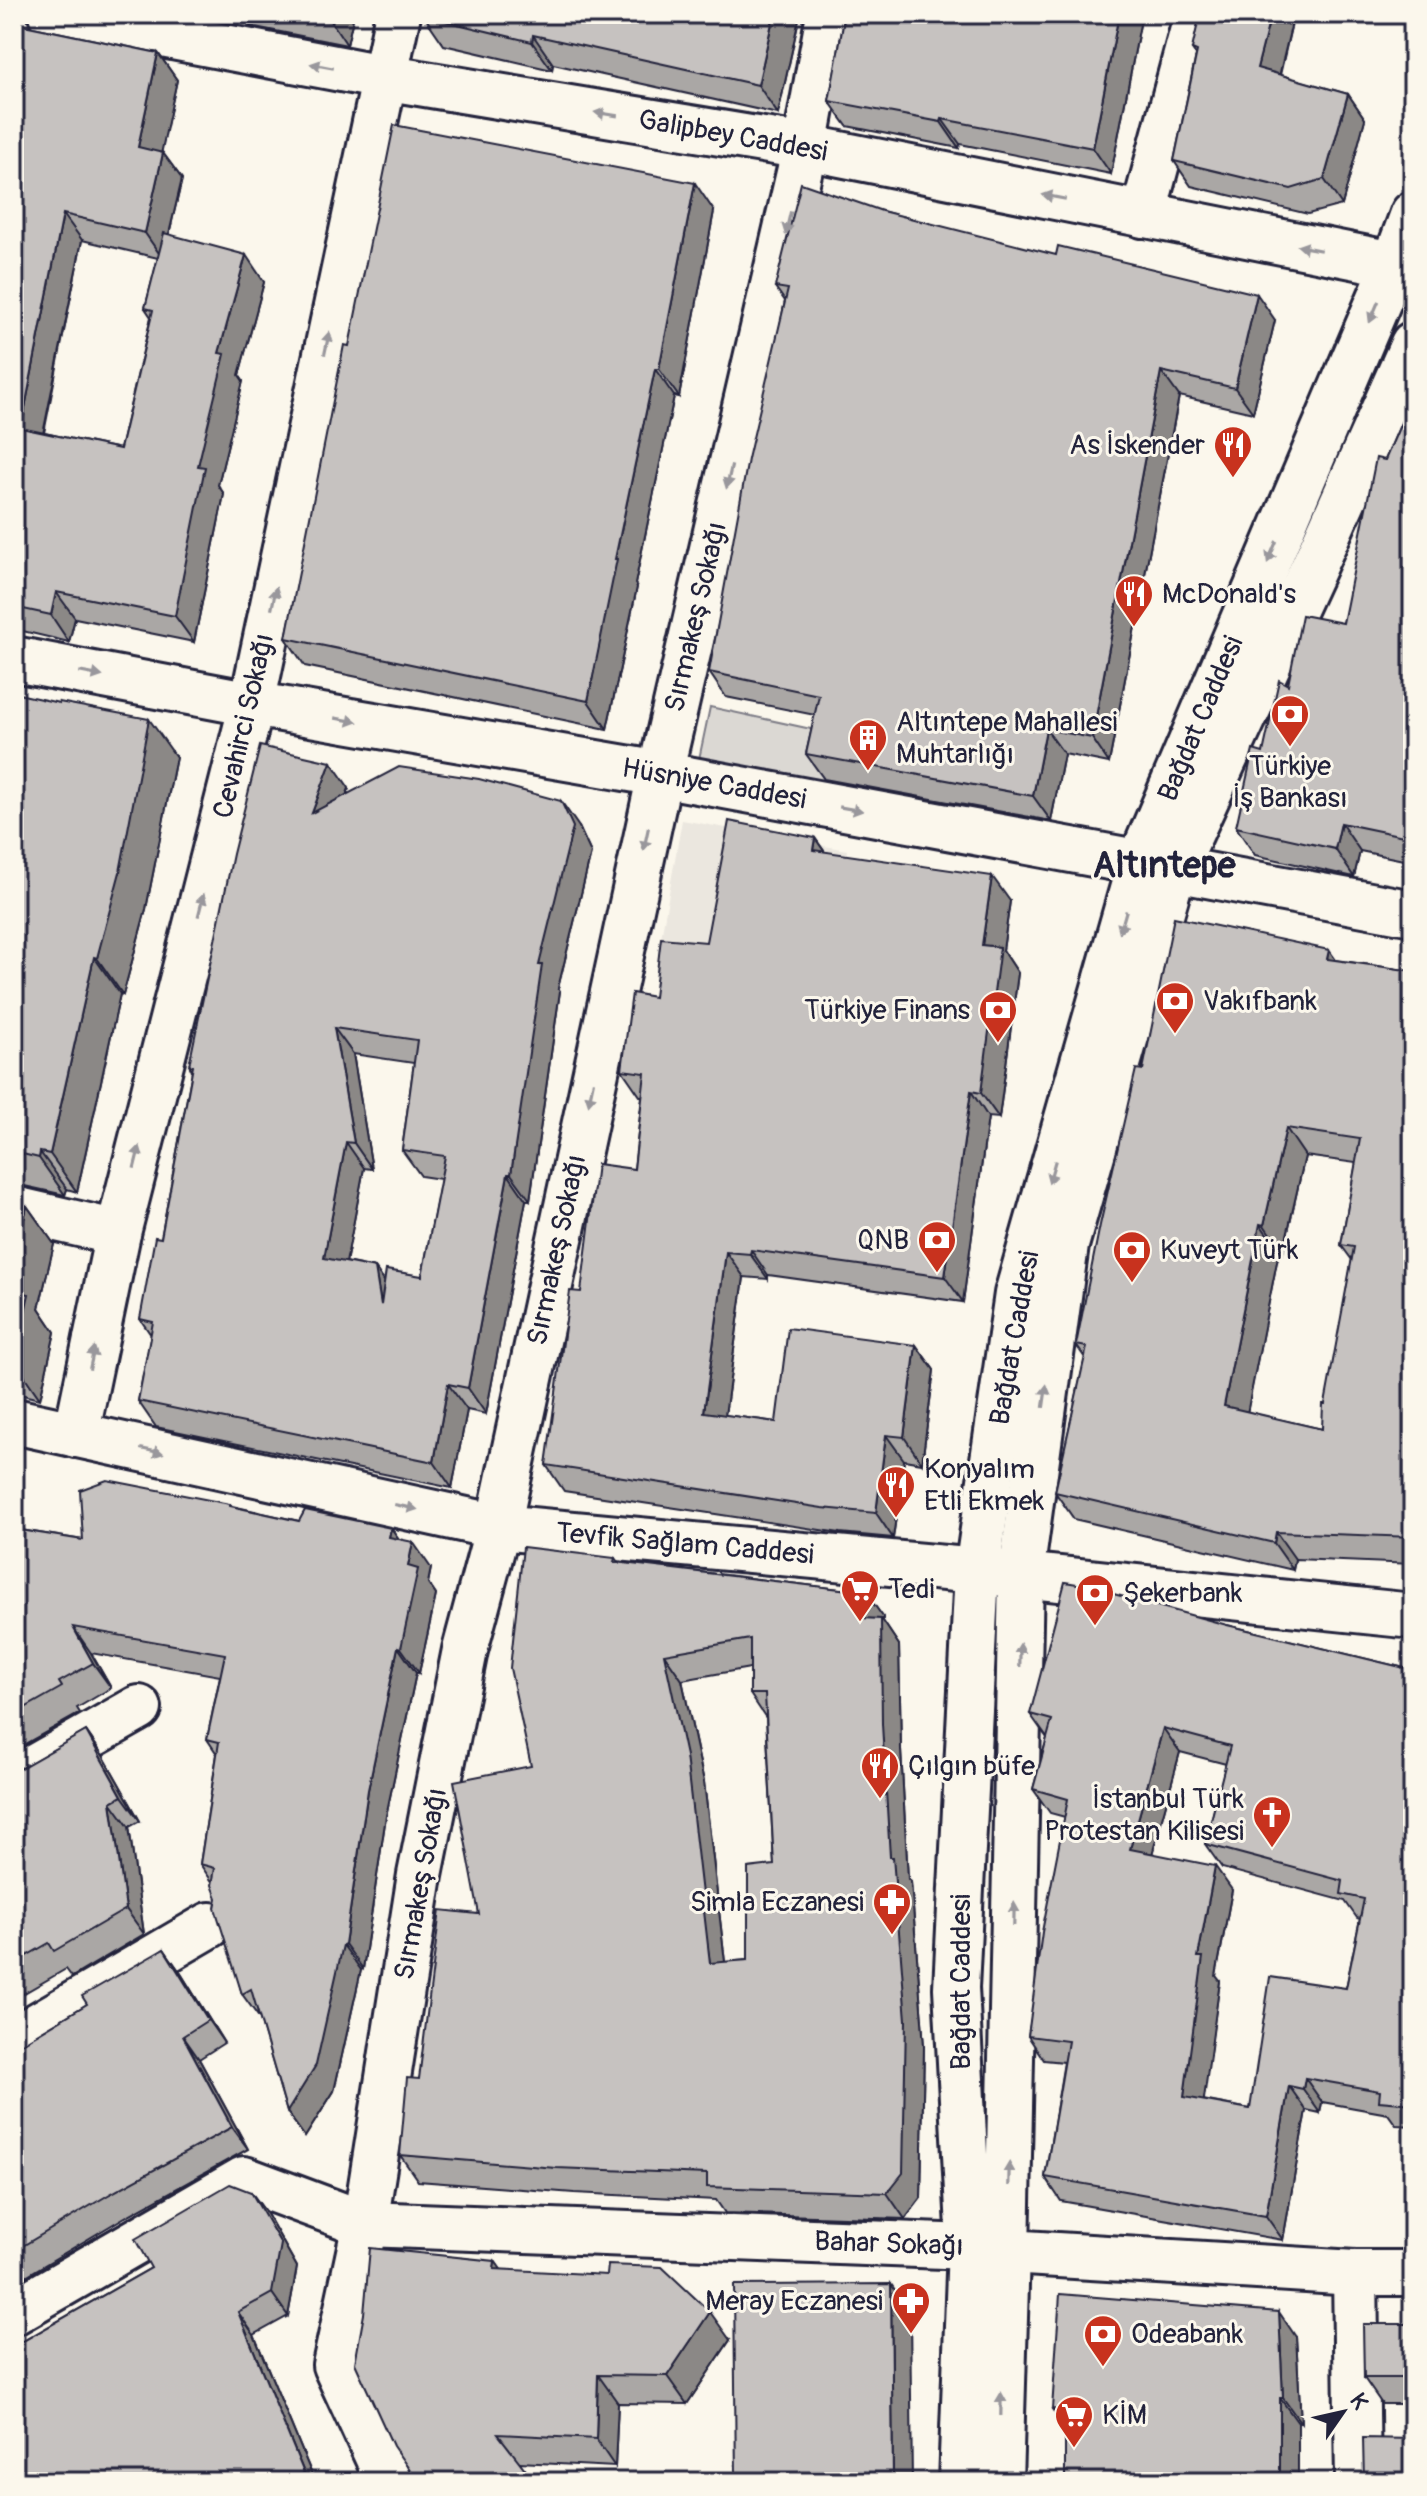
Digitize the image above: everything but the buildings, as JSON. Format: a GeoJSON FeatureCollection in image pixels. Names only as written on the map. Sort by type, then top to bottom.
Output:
{"type":"FeatureCollection","features":[{"type":"Feature","properties":{"kind":"street","name":"Galipbey Caddesi"},"geometry":{"type":"LineString","coordinates":[[51,14],[383,77],[805,147],[1403,267]]}},
{"type":"Feature","properties":{"kind":"street","name":"Cevahirci Sokağı"},"geometry":{"type":"LineString","coordinates":[[76,1435],[118,1233],[252,704],[398,14]]}},
{"type":"Feature","properties":{"kind":"street","name":"Sırmakeş Sokağı"},"geometry":{"type":"LineString","coordinates":[[389,2482],[335,2365],[365,2224],[420,1875],[465,1650],[498,1527],[660,774],[805,147],[829,14]]}},
{"type":"Feature","properties":{"kind":"street"},"geometry":{"type":"LineString","coordinates":[[1143,215],[1197,14]]}},
{"type":"Feature","properties":{"kind":"street","name":"Bağdat Caddesi"},"geometry":{"type":"LineString","coordinates":[[1000,2482],[988,2250],[956,1988],[977,1571],[1017,1294],[1157,865],[1403,267],[1413,214]]}},
{"type":"Feature","properties":{"kind":"street","name":"Bağdat Caddesi"},"geometry":{"type":"LineString","coordinates":[[961,2482],[988,2250],[1021,1575],[1066,1245],[1157,865],[1312,570],[1413,344]]}},
{"type":"Feature","properties":{"kind":"street","name":"Hüsniye Caddesi"},"geometry":{"type":"LineString","coordinates":[[14,659],[1413,913]]}},
{"type":"Feature","properties":{"kind":"street"},"geometry":{"type":"LineString","coordinates":[[14,1209],[118,1233]]}},
{"type":"Feature","properties":{"kind":"street","name":"Tevfik Sağlam Caddesi"},"geometry":{"type":"LineString","coordinates":[[14,1421],[498,1527],[1021,1575],[1413,1616]]}},
{"type":"Feature","properties":{"kind":"street"},"geometry":{"type":"LineString","coordinates":[[14,1779],[139,1708]]}},
{"type":"Feature","properties":{"kind":"street"},"geometry":{"type":"LineString","coordinates":[[14,2039],[210,1925]]}},
{"type":"Feature","properties":{"kind":"street","name":"Bahar Sokağı"},"geometry":{"type":"LineString","coordinates":[[14,2312],[244,2179],[365,2224],[988,2250],[1355,2273],[1413,2273]]}},
{"type":"Feature","properties":{"kind":"street"},"geometry":{"type":"LineString","coordinates":[[1355,2273],[1358,2482]]}},
{"type":"Feature","properties":{"kind":"shaded area"},"geometry":{"type":"Polygon","coordinates":[[[710,707],[834,734],[821,790],[698,764],[710,707]]]}},
{"type":"Feature","properties":{"kind":"shaded area"},"geometry":{"type":"Polygon","coordinates":[[[682,820],[847,850],[826,968],[661,938],[682,820]]]}},
{"type":"Feature","properties":{"kind":"place","name":"As İskender"},"geometry":{"type":"Point","coordinates":[1233,479]}},
{"type":"Feature","properties":{"kind":"place","name":"McDonald's"},"geometry":{"type":"Point","coordinates":[1134,628]}},
{"type":"Feature","properties":{"kind":"place","name":"Türkiye İş Bankası"},"geometry":{"type":"Point","coordinates":[1290,748]}},
{"type":"Feature","properties":{"kind":"place","name":"Altıntepe Mahallesi Muhtarlığı"},"geometry":{"type":"Point","coordinates":[868,772]}},
{"type":"Feature","properties":{"kind":"place","name":"Vakıfbank"},"geometry":{"type":"Point","coordinates":[1175,1035]}},
{"type":"Feature","properties":{"kind":"place","name":"Türkiye Finans"},"geometry":{"type":"Point","coordinates":[998,1044]}},
{"type":"Feature","properties":{"kind":"place","name":"QNB"},"geometry":{"type":"Point","coordinates":[937,1274]}},
{"type":"Feature","properties":{"kind":"place","name":"Kuveyt Türk"},"geometry":{"type":"Point","coordinates":[1132,1284]}},
{"type":"Feature","properties":{"kind":"place","name":"Konyalım Etli Ekmek"},"geometry":{"type":"Point","coordinates":[896,1519]}},
{"type":"Feature","properties":{"kind":"place","name":"Tedi"},"geometry":{"type":"Point","coordinates":[860,1623]}},
{"type":"Feature","properties":{"kind":"place","name":"Şekerbank"},"geometry":{"type":"Point","coordinates":[1095,1627]}},
{"type":"Feature","properties":{"kind":"place","name":"Çılgın büfe"},"geometry":{"type":"Point","coordinates":[880,1800]}},
{"type":"Feature","properties":{"kind":"place","name":"İstanbul Türk Protestan Kilisesi"},"geometry":{"type":"Point","coordinates":[1272,1849]}},
{"type":"Feature","properties":{"kind":"place","name":"Simla Eczanesi"},"geometry":{"type":"Point","coordinates":[892,1936]}},
{"type":"Feature","properties":{"kind":"place","name":"Meray Eczanesi"},"geometry":{"type":"Point","coordinates":[911,2335]}},
{"type":"Feature","properties":{"kind":"place","name":"Odeabank"},"geometry":{"type":"Point","coordinates":[1103,2368]}},
{"type":"Feature","properties":{"kind":"place","name":"KİM"},"geometry":{"type":"Point","coordinates":[1074,2449]}},
{"type":"Feature","properties":{"kind":"district","name":"Altıntepe"},"geometry":{"type":"Point","coordinates":[1164,865]}}]}
